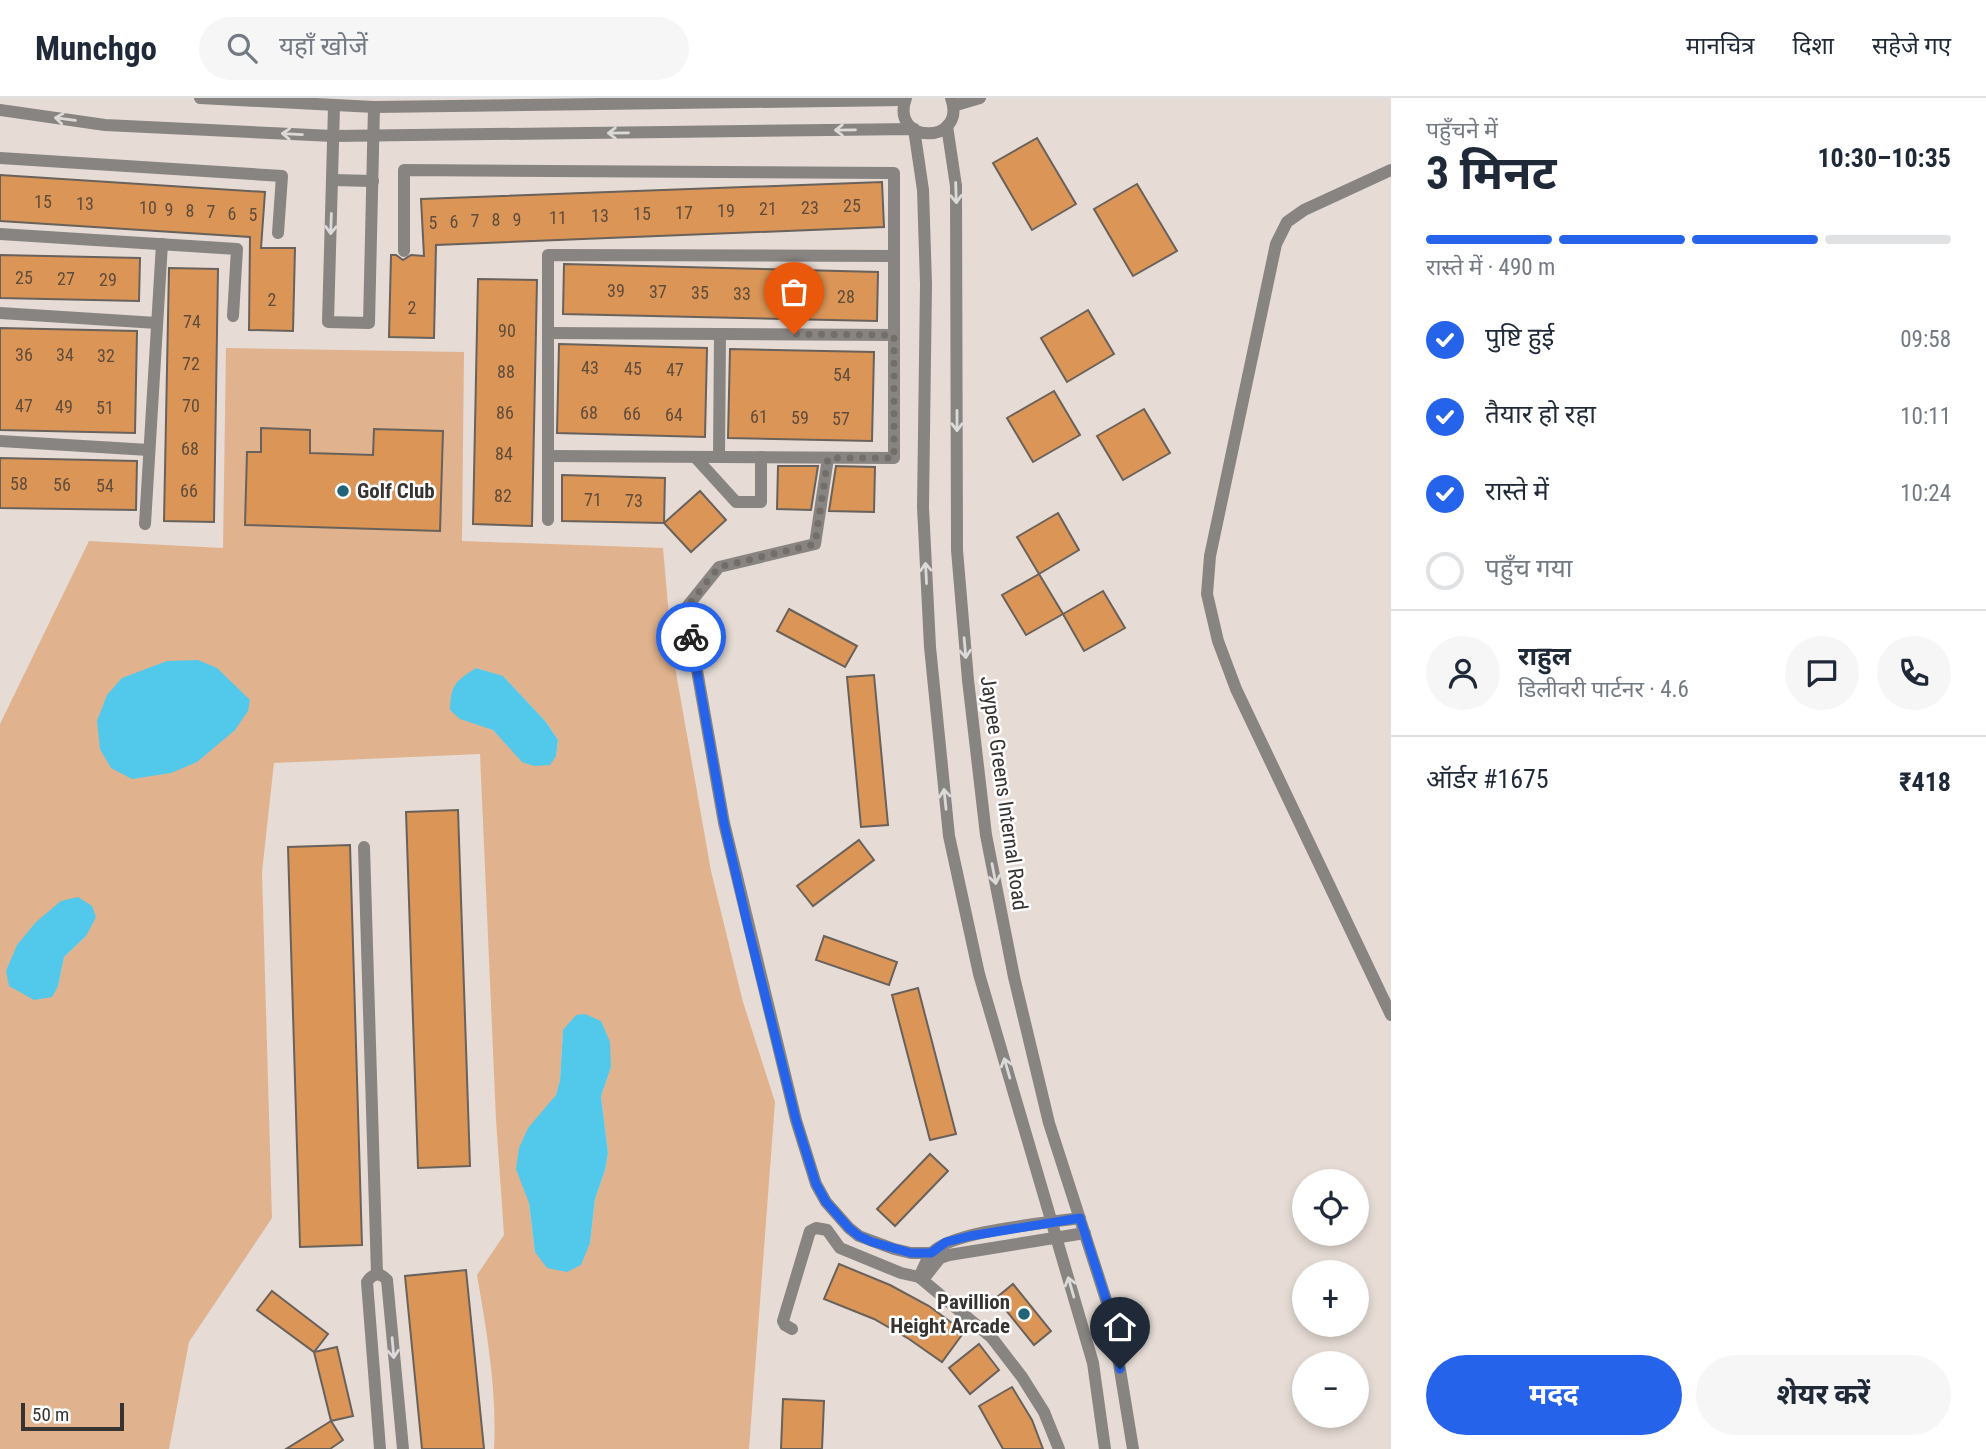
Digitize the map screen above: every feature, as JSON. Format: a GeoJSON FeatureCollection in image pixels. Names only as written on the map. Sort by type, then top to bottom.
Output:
{"type":"FeatureCollection","features":[{"type":"Feature","properties":{"kind":"street"},"geometry":{"type":"LineString","coordinates":[[200,98],[334,107],[905,99],[904,116],[914,129],[923,190],[926,259],[923,508],[930,647],[949,836],[979,974],[1093,1363],[1105,1449]]}},
{"type":"Feature","properties":{"kind":"street"},"geometry":{"type":"LineString","coordinates":[[952,102],[979,98]]}},
{"type":"Feature","properties":{"kind":"street","name":"Jaypee Greens Internal Road"},"geometry":{"type":"LineString","coordinates":[[952,102],[951,120],[947,126],[956,186],[957,550],[968,680],[986,835],[1014,977],[1049,1123],[1111,1315],[1133,1449]]}},
{"type":"Feature","properties":{"kind":"street"},"geometry":{"type":"LineString","coordinates":[[334,107],[328,322],[355,323],[369,323],[374,107]]}},
{"type":"Feature","properties":{"kind":"street"},"geometry":{"type":"LineString","coordinates":[[0,110],[106,125],[333,136],[914,129],[927,134],[947,126]]}},
{"type":"Feature","properties":{"kind":"street"},"geometry":{"type":"LineString","coordinates":[[0,158],[282,176],[278,233]]}},
{"type":"Feature","properties":{"kind":"street"},"geometry":{"type":"LineString","coordinates":[[404,251],[404,170],[894,173],[894,458],[548,456]]}},
{"type":"Feature","properties":{"kind":"street"},"geometry":{"type":"LineString","coordinates":[[1391,170],[1304,210],[1287,222],[1276,244],[1210,556],[1207,594],[1219,641],[1236,689],[1391,1015]]}},
{"type":"Feature","properties":{"kind":"street"},"geometry":{"type":"LineString","coordinates":[[332,180],[373,181]]}},
{"type":"Feature","properties":{"kind":"street"},"geometry":{"type":"LineString","coordinates":[[0,234],[237,249],[233,316]]}},
{"type":"Feature","properties":{"kind":"street"},"geometry":{"type":"LineString","coordinates":[[145,524],[162,244]]}},
{"type":"Feature","properties":{"kind":"street"},"geometry":{"type":"LineString","coordinates":[[548,520],[548,255],[894,256]]}},
{"type":"Feature","properties":{"kind":"street"},"geometry":{"type":"LineString","coordinates":[[0,313],[157,323]]}},
{"type":"Feature","properties":{"kind":"street"},"geometry":{"type":"LineString","coordinates":[[548,333],[894,335]]}},
{"type":"Feature","properties":{"kind":"street"},"geometry":{"type":"LineString","coordinates":[[719,457],[720,334]]}},
{"type":"Feature","properties":{"kind":"street"},"geometry":{"type":"LineString","coordinates":[[0,441],[149,450]]}},
{"type":"Feature","properties":{"kind":"street"},"geometry":{"type":"LineString","coordinates":[[695,457],[736,502],[761,502],[761,457]]}},
{"type":"Feature","properties":{"kind":"street"},"geometry":{"type":"LineString","coordinates":[[828,458],[815,544],[719,567],[686,608],[724,823],[796,1120],[816,1184],[826,1202],[859,1236],[894,1249],[911,1253],[931,1253]]}},
{"type":"Feature","properties":{"kind":"street"},"geometry":{"type":"LineString","coordinates":[[364,847],[377,1274]]}},
{"type":"Feature","properties":{"kind":"street"},"geometry":{"type":"LineString","coordinates":[[921,1279],[931,1253],[946,1242],[1080,1218]]}},
{"type":"Feature","properties":{"kind":"street"},"geometry":{"type":"LineString","coordinates":[[792,1329],[783,1321],[810,1231],[816,1228],[827,1230],[840,1248],[921,1279],[992,1338],[1022,1377],[1044,1412],[1059,1449]]}},
{"type":"Feature","properties":{"kind":"street"},"geometry":{"type":"LineString","coordinates":[[921,1279],[940,1258],[949,1255],[1085,1233]]}},
{"type":"Feature","properties":{"kind":"street"},"geometry":{"type":"LineString","coordinates":[[380,1449],[368,1282],[371,1276],[377,1274],[383,1275],[387,1280],[403,1449]]}},
{"type":"Feature","properties":{"kind":"shaded area"},"geometry":{"type":"Polygon","coordinates":[[[226,348],[464,352],[462,541],[663,548],[672,650],[711,871],[743,1002],[775,1102],[749,1449],[494,1449],[493,1383],[477,1275],[504,1235],[496,1120],[480,754],[274,763],[262,872],[272,1218],[189,1342],[169,1449],[0,1449],[0,724],[89,541],[223,548],[226,348]],[[476,668],[481,725],[493,730],[503,740],[556,756],[558,740],[546,722],[504,677],[476,668]],[[86,936],[9,986],[58,986],[64,957],[86,936]],[[563,1030],[560,1080],[556,1095],[547,1107],[529,1203],[535,1252],[590,1243],[595,1199],[608,1153],[601,1096],[611,1067],[563,1030]]]}},
{"type":"Feature","properties":{"kind":"water"},"geometry":{"type":"Polygon","coordinates":[[[198,660],[217,668],[250,700],[248,711],[235,730],[197,762],[171,773],[132,779],[111,768],[100,749],[97,721],[107,695],[122,678],[167,661],[198,660]]]}},
{"type":"Feature","properties":{"kind":"water"},"geometry":{"type":"Polygon","coordinates":[[[476,668],[503,676],[546,722],[558,740],[556,756],[550,765],[534,766],[522,762],[493,730],[460,719],[450,710],[456,684],[476,668]]]}},
{"type":"Feature","properties":{"kind":"water"},"geometry":{"type":"Polygon","coordinates":[[[78,897],[92,906],[96,917],[86,936],[64,957],[58,986],[52,997],[34,1000],[9,986],[6,971],[17,945],[36,922],[61,901],[78,897]]]}},
{"type":"Feature","properties":{"kind":"water"},"geometry":{"type":"Polygon","coordinates":[[[585,1014],[601,1021],[610,1042],[611,1067],[601,1096],[608,1153],[595,1199],[590,1243],[581,1265],[567,1272],[547,1268],[535,1252],[529,1203],[516,1169],[519,1148],[528,1128],[556,1095],[560,1080],[563,1030],[576,1015],[585,1014]]]}},
{"type":"Feature","properties":{"kind":"building"},"geometry":{"type":"Polygon","coordinates":[[[1037,138],[1076,204],[1032,230],[993,163],[1037,138]]]}},
{"type":"Feature","properties":{"kind":"building"},"geometry":{"type":"Polygon","coordinates":[[[0,175],[265,192],[261,248],[295,248],[293,331],[249,330],[250,237],[0,221],[0,175]]]}},
{"type":"Feature","properties":{"kind":"building"},"geometry":{"type":"Polygon","coordinates":[[[882,182],[884,227],[436,245],[434,338],[389,337],[391,255],[403,260],[411,255],[424,256],[421,199],[882,182]]]}},
{"type":"Feature","properties":{"kind":"building"},"geometry":{"type":"Polygon","coordinates":[[[1137,184],[1177,251],[1133,276],[1094,209],[1137,184]]]}},
{"type":"Feature","properties":{"kind":"building"},"geometry":{"type":"Polygon","coordinates":[[[0,255],[140,258],[139,301],[0,298],[0,255]]]}},
{"type":"Feature","properties":{"kind":"building"},"geometry":{"type":"Polygon","coordinates":[[[564,264],[878,272],[877,321],[563,314],[564,264]]]}},
{"type":"Feature","properties":{"kind":"building"},"geometry":{"type":"Polygon","coordinates":[[[169,268],[218,269],[214,522],[164,521],[169,268]]]}},
{"type":"Feature","properties":{"kind":"building"},"geometry":{"type":"Polygon","coordinates":[[[478,279],[537,280],[532,526],[473,524],[478,279]]]}},
{"type":"Feature","properties":{"kind":"building"},"geometry":{"type":"Polygon","coordinates":[[[1088,310],[1114,354],[1067,382],[1041,338],[1088,310]]]}},
{"type":"Feature","properties":{"kind":"building"},"geometry":{"type":"Polygon","coordinates":[[[0,328],[137,331],[135,433],[0,430],[0,328]]]}},
{"type":"Feature","properties":{"kind":"building"},"geometry":{"type":"Polygon","coordinates":[[[559,344],[707,348],[705,437],[557,433],[559,344]]]}},
{"type":"Feature","properties":{"kind":"building"},"geometry":{"type":"Polygon","coordinates":[[[730,349],[874,352],[872,441],[728,438],[730,349]]]}},
{"type":"Feature","properties":{"kind":"building"},"geometry":{"type":"Polygon","coordinates":[[[1054,391],[1080,435],[1033,462],[1007,418],[1054,391]]]}},
{"type":"Feature","properties":{"kind":"building"},"geometry":{"type":"Polygon","coordinates":[[[1144,409],[1170,453],[1123,480],[1097,436],[1144,409]]]}},
{"type":"Feature","properties":{"kind":"building","name":"Golf Club"},"geometry":{"type":"Polygon","coordinates":[[[261,428],[310,430],[310,453],[373,455],[374,429],[443,431],[440,531],[245,525],[247,452],[261,452],[261,428]]]}},
{"type":"Feature","properties":{"kind":"building"},"geometry":{"type":"Polygon","coordinates":[[[0,458],[137,461],[136,510],[0,508],[0,458]]]}},
{"type":"Feature","properties":{"kind":"building"},"geometry":{"type":"Polygon","coordinates":[[[778,466],[818,466],[811,510],[777,509],[778,466]]]}},
{"type":"Feature","properties":{"kind":"building"},"geometry":{"type":"Polygon","coordinates":[[[836,466],[875,467],[874,512],[829,511],[836,466]]]}},
{"type":"Feature","properties":{"kind":"building"},"geometry":{"type":"Polygon","coordinates":[[[562,475],[665,478],[664,523],[562,521],[562,475]]]}},
{"type":"Feature","properties":{"kind":"building"},"geometry":{"type":"Polygon","coordinates":[[[700,491],[726,520],[691,552],[664,523],[700,491]]]}},
{"type":"Feature","properties":{"kind":"building"},"geometry":{"type":"Polygon","coordinates":[[[1058,513],[1079,550],[1039,574],[1017,537],[1058,513]]]}},
{"type":"Feature","properties":{"kind":"building"},"geometry":{"type":"Polygon","coordinates":[[[1039,574],[1063,614],[1026,635],[1002,595],[1039,574]]]}},
{"type":"Feature","properties":{"kind":"building"},"geometry":{"type":"Polygon","coordinates":[[[1103,591],[1125,628],[1084,651],[1063,614],[1103,591]]]}},
{"type":"Feature","properties":{"kind":"building"},"geometry":{"type":"Polygon","coordinates":[[[789,609],[857,646],[845,667],[777,631],[789,609]]]}},
{"type":"Feature","properties":{"kind":"building"},"geometry":{"type":"Polygon","coordinates":[[[874,675],[888,825],[861,827],[847,677],[874,675]]]}},
{"type":"Feature","properties":{"kind":"building"},"geometry":{"type":"Polygon","coordinates":[[[458,810],[470,1166],[418,1168],[406,812],[458,810]]]}},
{"type":"Feature","properties":{"kind":"building"},"geometry":{"type":"Polygon","coordinates":[[[859,840],[874,860],[813,906],[797,886],[859,840]]]}},
{"type":"Feature","properties":{"kind":"building"},"geometry":{"type":"Polygon","coordinates":[[[350,845],[362,1245],[300,1247],[288,847],[350,845]]]}},
{"type":"Feature","properties":{"kind":"building"},"geometry":{"type":"Polygon","coordinates":[[[824,936],[897,962],[889,985],[816,960],[824,936]]]}},
{"type":"Feature","properties":{"kind":"building"},"geometry":{"type":"Polygon","coordinates":[[[918,988],[956,1134],[930,1140],[892,995],[918,988]]]}},
{"type":"Feature","properties":{"kind":"building"},"geometry":{"type":"Polygon","coordinates":[[[930,1154],[948,1171],[895,1226],[877,1209],[930,1154]]]}},
{"type":"Feature","properties":{"kind":"building"},"geometry":{"type":"Polygon","coordinates":[[[839,1264],[890,1285],[929,1306],[964,1332],[942,1362],[874,1319],[824,1299],[839,1264]]]}},
{"type":"Feature","properties":{"kind":"building"},"geometry":{"type":"Polygon","coordinates":[[[466,1270],[484,1449],[422,1449],[405,1276],[466,1270]]]}},
{"type":"Feature","properties":{"kind":"building","name":"Pavillion Height Arcade"},"geometry":{"type":"Polygon","coordinates":[[[1013,1284],[1051,1331],[1034,1345],[996,1298],[1013,1284]]]}},
{"type":"Feature","properties":{"kind":"building"},"geometry":{"type":"Polygon","coordinates":[[[272,1291],[328,1334],[314,1352],[257,1310],[272,1291]]]}},
{"type":"Feature","properties":{"kind":"building"},"geometry":{"type":"Polygon","coordinates":[[[979,1344],[999,1370],[970,1394],[949,1368],[979,1344]]]}},
{"type":"Feature","properties":{"kind":"building"},"geometry":{"type":"Polygon","coordinates":[[[337,1347],[353,1416],[331,1421],[314,1352],[337,1347]]]}},
{"type":"Feature","properties":{"kind":"building"},"geometry":{"type":"Polygon","coordinates":[[[1012,1387],[1032,1420],[1043,1449],[1003,1449],[979,1406],[1012,1387]]]}},
{"type":"Feature","properties":{"kind":"building"},"geometry":{"type":"Polygon","coordinates":[[[783,1399],[824,1401],[822,1449],[781,1449],[783,1399]]]}},
{"type":"Feature","properties":{"kind":"building"},"geometry":{"type":"Polygon","coordinates":[[[331,1421],[343,1440],[330,1449],[286,1449],[331,1421]]]}},
{"type":"Feature","properties":{"kind":"way so far"},"geometry":{"type":"LineString","coordinates":[[691,637],[686,608],[719,567],[815,544],[828,458],[894,458],[894,335],[794,334]]}},
{"type":"Feature","properties":{"kind":"place","name":"Golf Club"},"geometry":{"type":"Point","coordinates":[343,491]}},
{"type":"Feature","properties":{"kind":"place","name":"Pavillion Height Arcade"},"geometry":{"type":"Point","coordinates":[1024,1314]}},
{"type":"Feature","properties":{"kind":"route"},"geometry":{"type":"LineString","coordinates":[[691,637],[724,823],[748,927],[796,1120],[816,1184],[826,1202],[859,1236],[911,1253],[931,1253],[946,1242],[970,1236],[1080,1218],[1111,1315],[1120,1369]]}}]}
